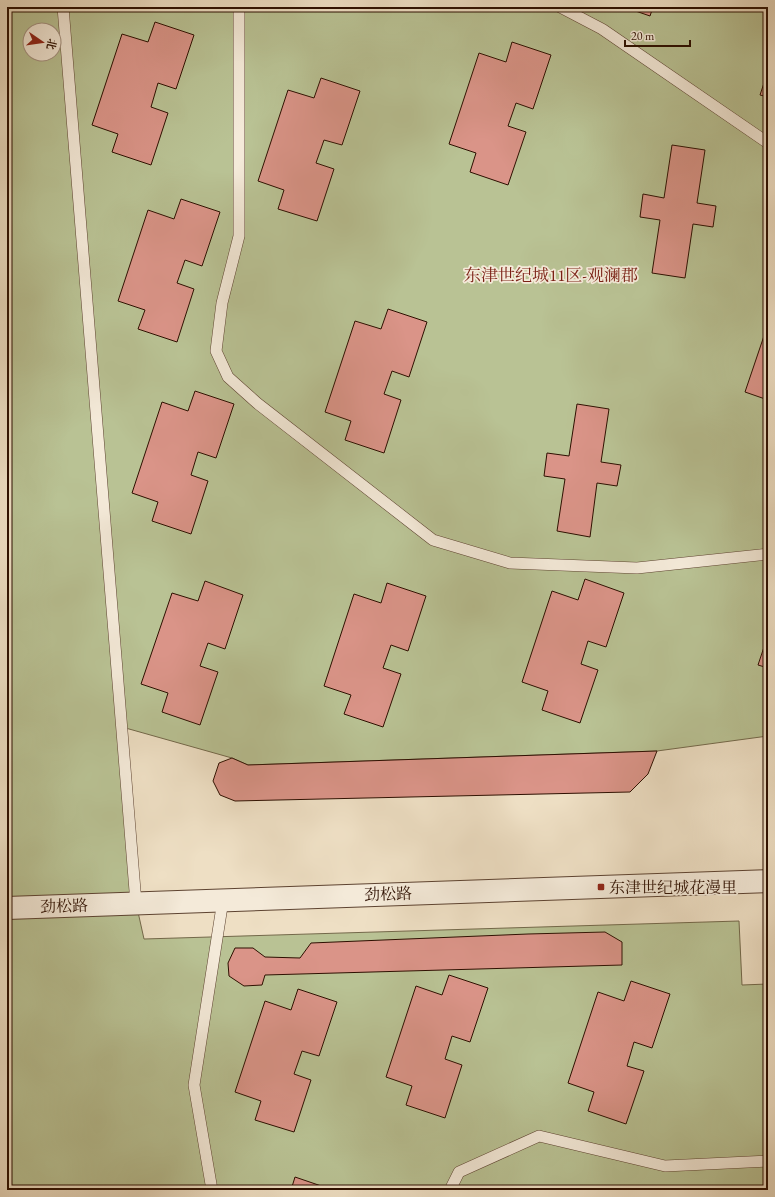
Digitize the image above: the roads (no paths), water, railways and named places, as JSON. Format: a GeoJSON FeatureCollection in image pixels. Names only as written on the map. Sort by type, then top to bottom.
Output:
{"type":"FeatureCollection","features":[{"type":"Feature","properties":{"kind":"street","name":"劲松路"},"geometry":{"type":"LineString","coordinates":[[7,908],[768,881]]}},
{"type":"Feature","properties":{"kind":"lane"},"geometry":{"type":"LineString","coordinates":[[64,7],[136,903]]}},
{"type":"Feature","properties":{"kind":"lane"},"geometry":{"type":"LineString","coordinates":[[239,7],[239,236],[222,303],[216,350],[228,377],[257,403],[433,540],[510,563],[637,568],[768,554]]}},
{"type":"Feature","properties":{"kind":"lane"},"geometry":{"type":"LineString","coordinates":[[560,7],[602,29],[768,143]]}},
{"type":"Feature","properties":{"kind":"lane"},"geometry":{"type":"LineString","coordinates":[[212,1190],[194,1085],[223,900]]}},
{"type":"Feature","properties":{"kind":"lane"},"geometry":{"type":"LineString","coordinates":[[450,1190],[459,1172],[539,1136],[665,1166],[768,1162]]}},
{"type":"Feature","properties":{"kind":"place","name":"东津世纪城花漫里"},"geometry":{"type":"Point","coordinates":[601,887]}},
{"type":"Feature","properties":{"kind":"district","name":"东津世纪城11区-观澜郡"},"geometry":{"type":"Point","coordinates":[551,275]}}]}
